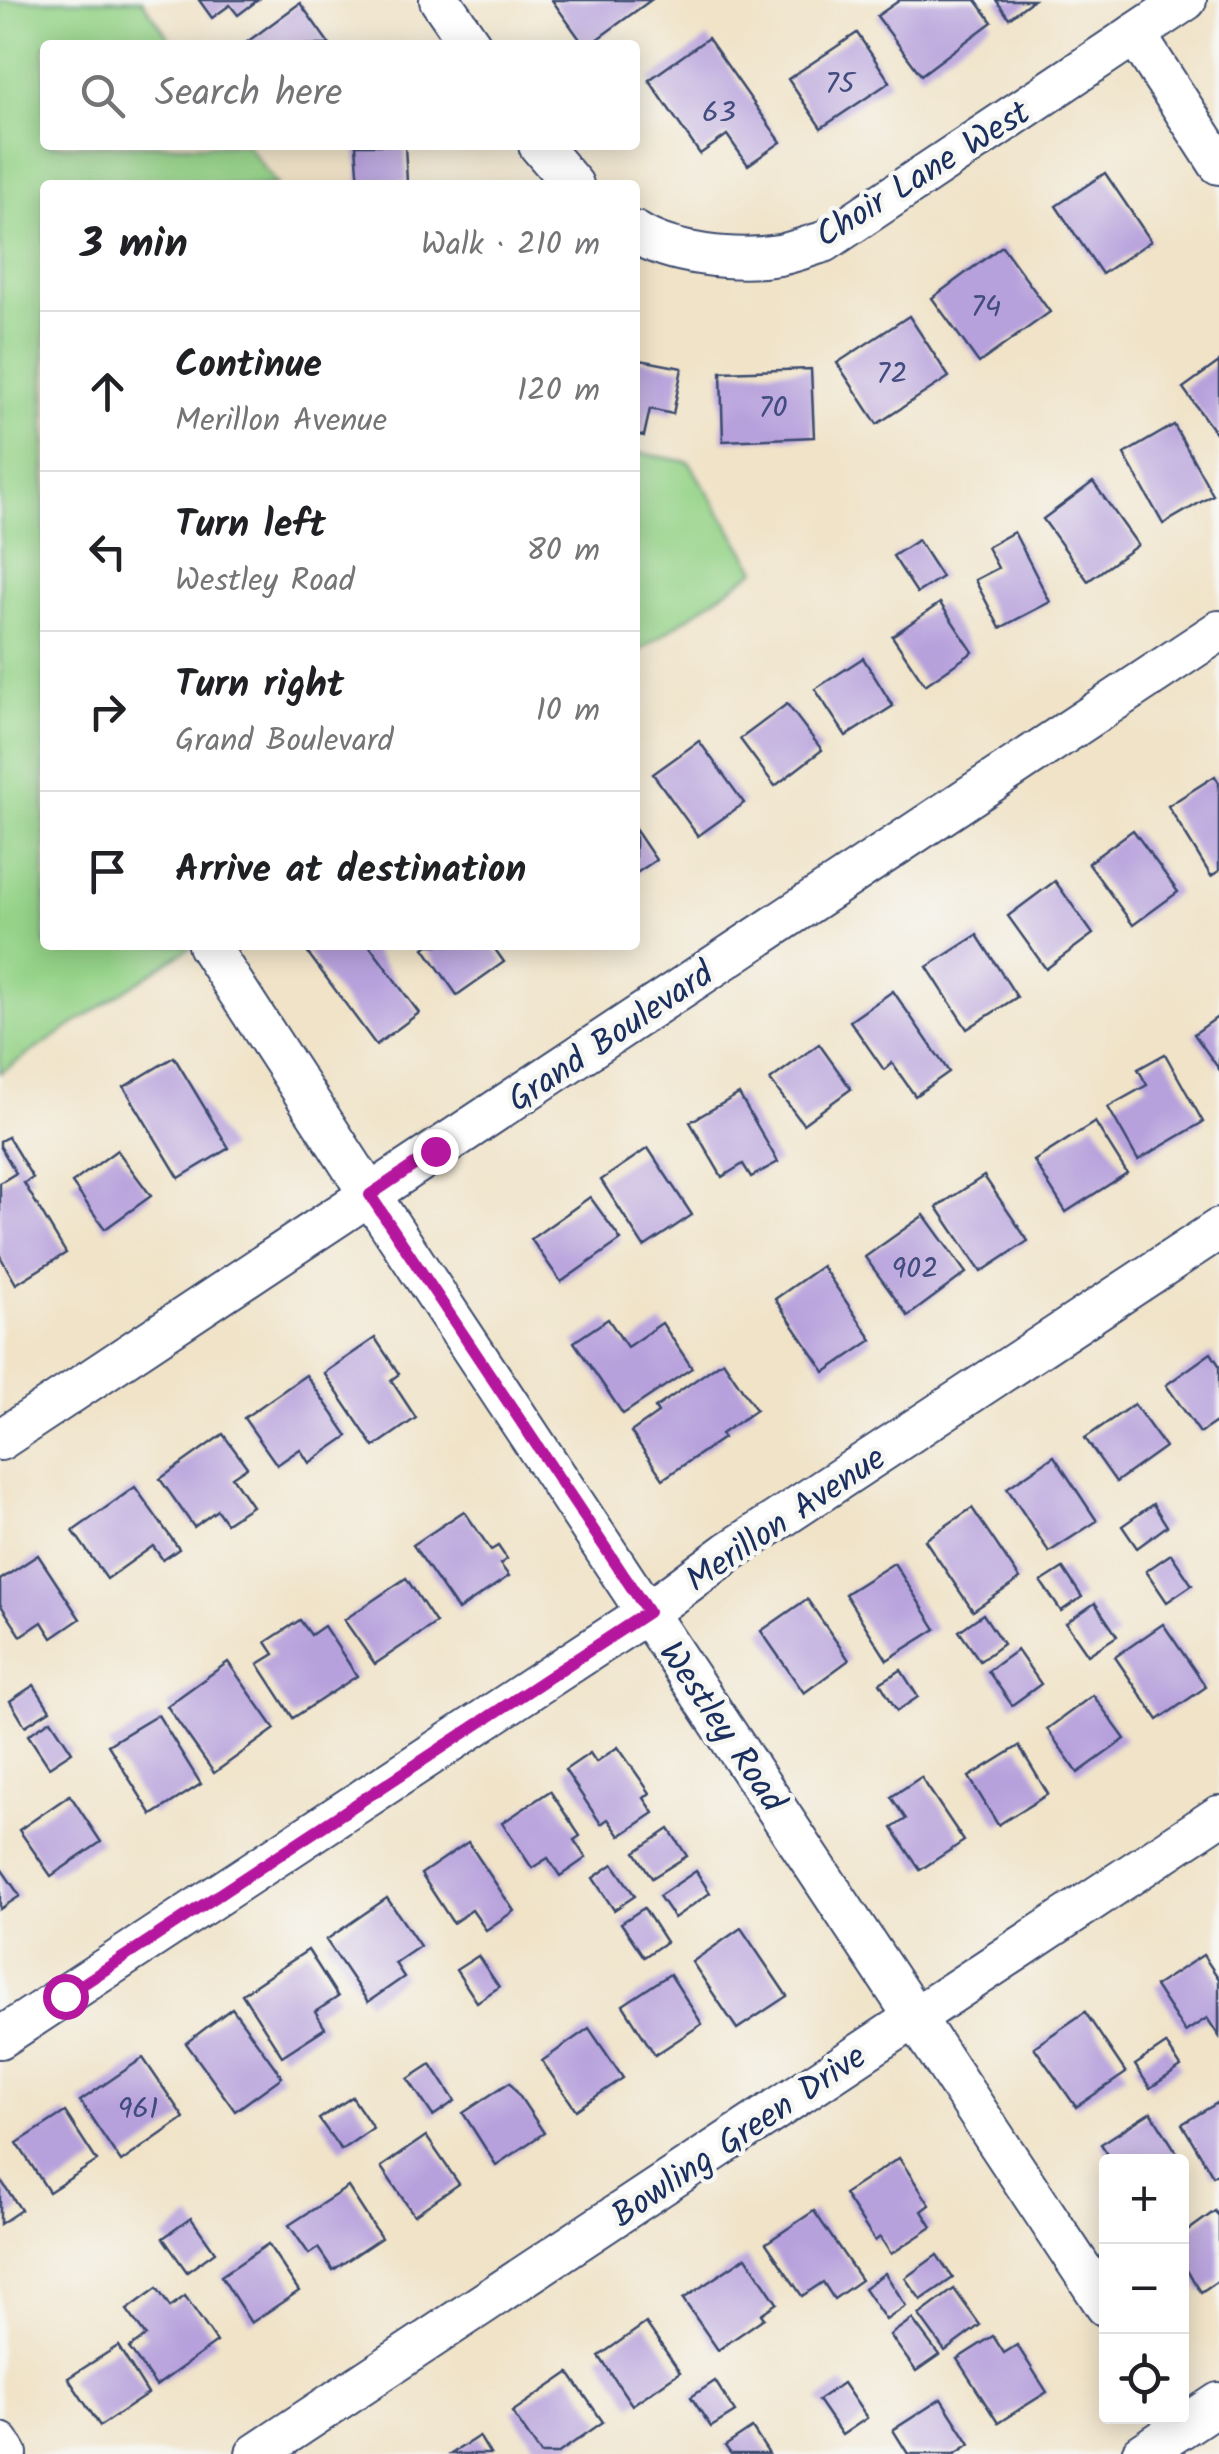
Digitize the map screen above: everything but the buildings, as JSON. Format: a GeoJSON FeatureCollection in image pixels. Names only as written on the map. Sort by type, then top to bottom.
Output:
{"type":"FeatureCollection","features":[{"type":"Feature","properties":{"kind":"street"},"geometry":{"type":"LineString","coordinates":[[440,0],[467,40]]}},
{"type":"Feature","properties":{"kind":"street","name":"Choir Lane West"},"geometry":{"type":"LineString","coordinates":[[640,235],[704,256],[777,255],[824,242],[1186,0]]}},
{"type":"Feature","properties":{"kind":"street"},"geometry":{"type":"LineString","coordinates":[[1135,34],[1219,164]]}},
{"type":"Feature","properties":{"kind":"street"},"geometry":{"type":"LineString","coordinates":[[544,150],[569,180]]}},
{"type":"Feature","properties":{"kind":"street","name":"Grand Boulevard"},"geometry":{"type":"LineString","coordinates":[[0,1440],[1219,631]]}},
{"type":"Feature","properties":{"kind":"street","name":"Westley Road"},"geometry":{"type":"LineString","coordinates":[[211,950],[1099,2295]]}},
{"type":"Feature","properties":{"kind":"street","name":"Merillon Avenue"},"geometry":{"type":"LineString","coordinates":[[0,2038],[648,1612],[730,1552],[1219,1229]]}},
{"type":"Feature","properties":{"kind":"street","name":"Bowling Green Drive"},"geometry":{"type":"LineString","coordinates":[[256,2454],[1219,1816]]}},
{"type":"Feature","properties":{"kind":"street"},"geometry":{"type":"LineString","coordinates":[[1142,2454],[1190,2432],[1219,2403]]}},
{"type":"Feature","properties":{"kind":"street"},"geometry":{"type":"LineString","coordinates":[[0,2443],[8,2454]]}},
{"type":"Feature","properties":{"kind":"green space"},"geometry":{"type":"Polygon","coordinates":[[[0,0],[142,0],[170,40],[40,40],[40,150],[251,150],[273,180],[40,180],[40,950],[186,950],[0,1073],[0,0]]]}},
{"type":"Feature","properties":{"kind":"green space"},"geometry":{"type":"Polygon","coordinates":[[[640,453],[689,462],[756,570],[640,651],[640,453]]]}},
{"type":"Feature","properties":{"kind":"route"},"geometry":{"type":"LineString","coordinates":[[65,1996],[648,1612],[370,1195],[435,1151]]}}]}
